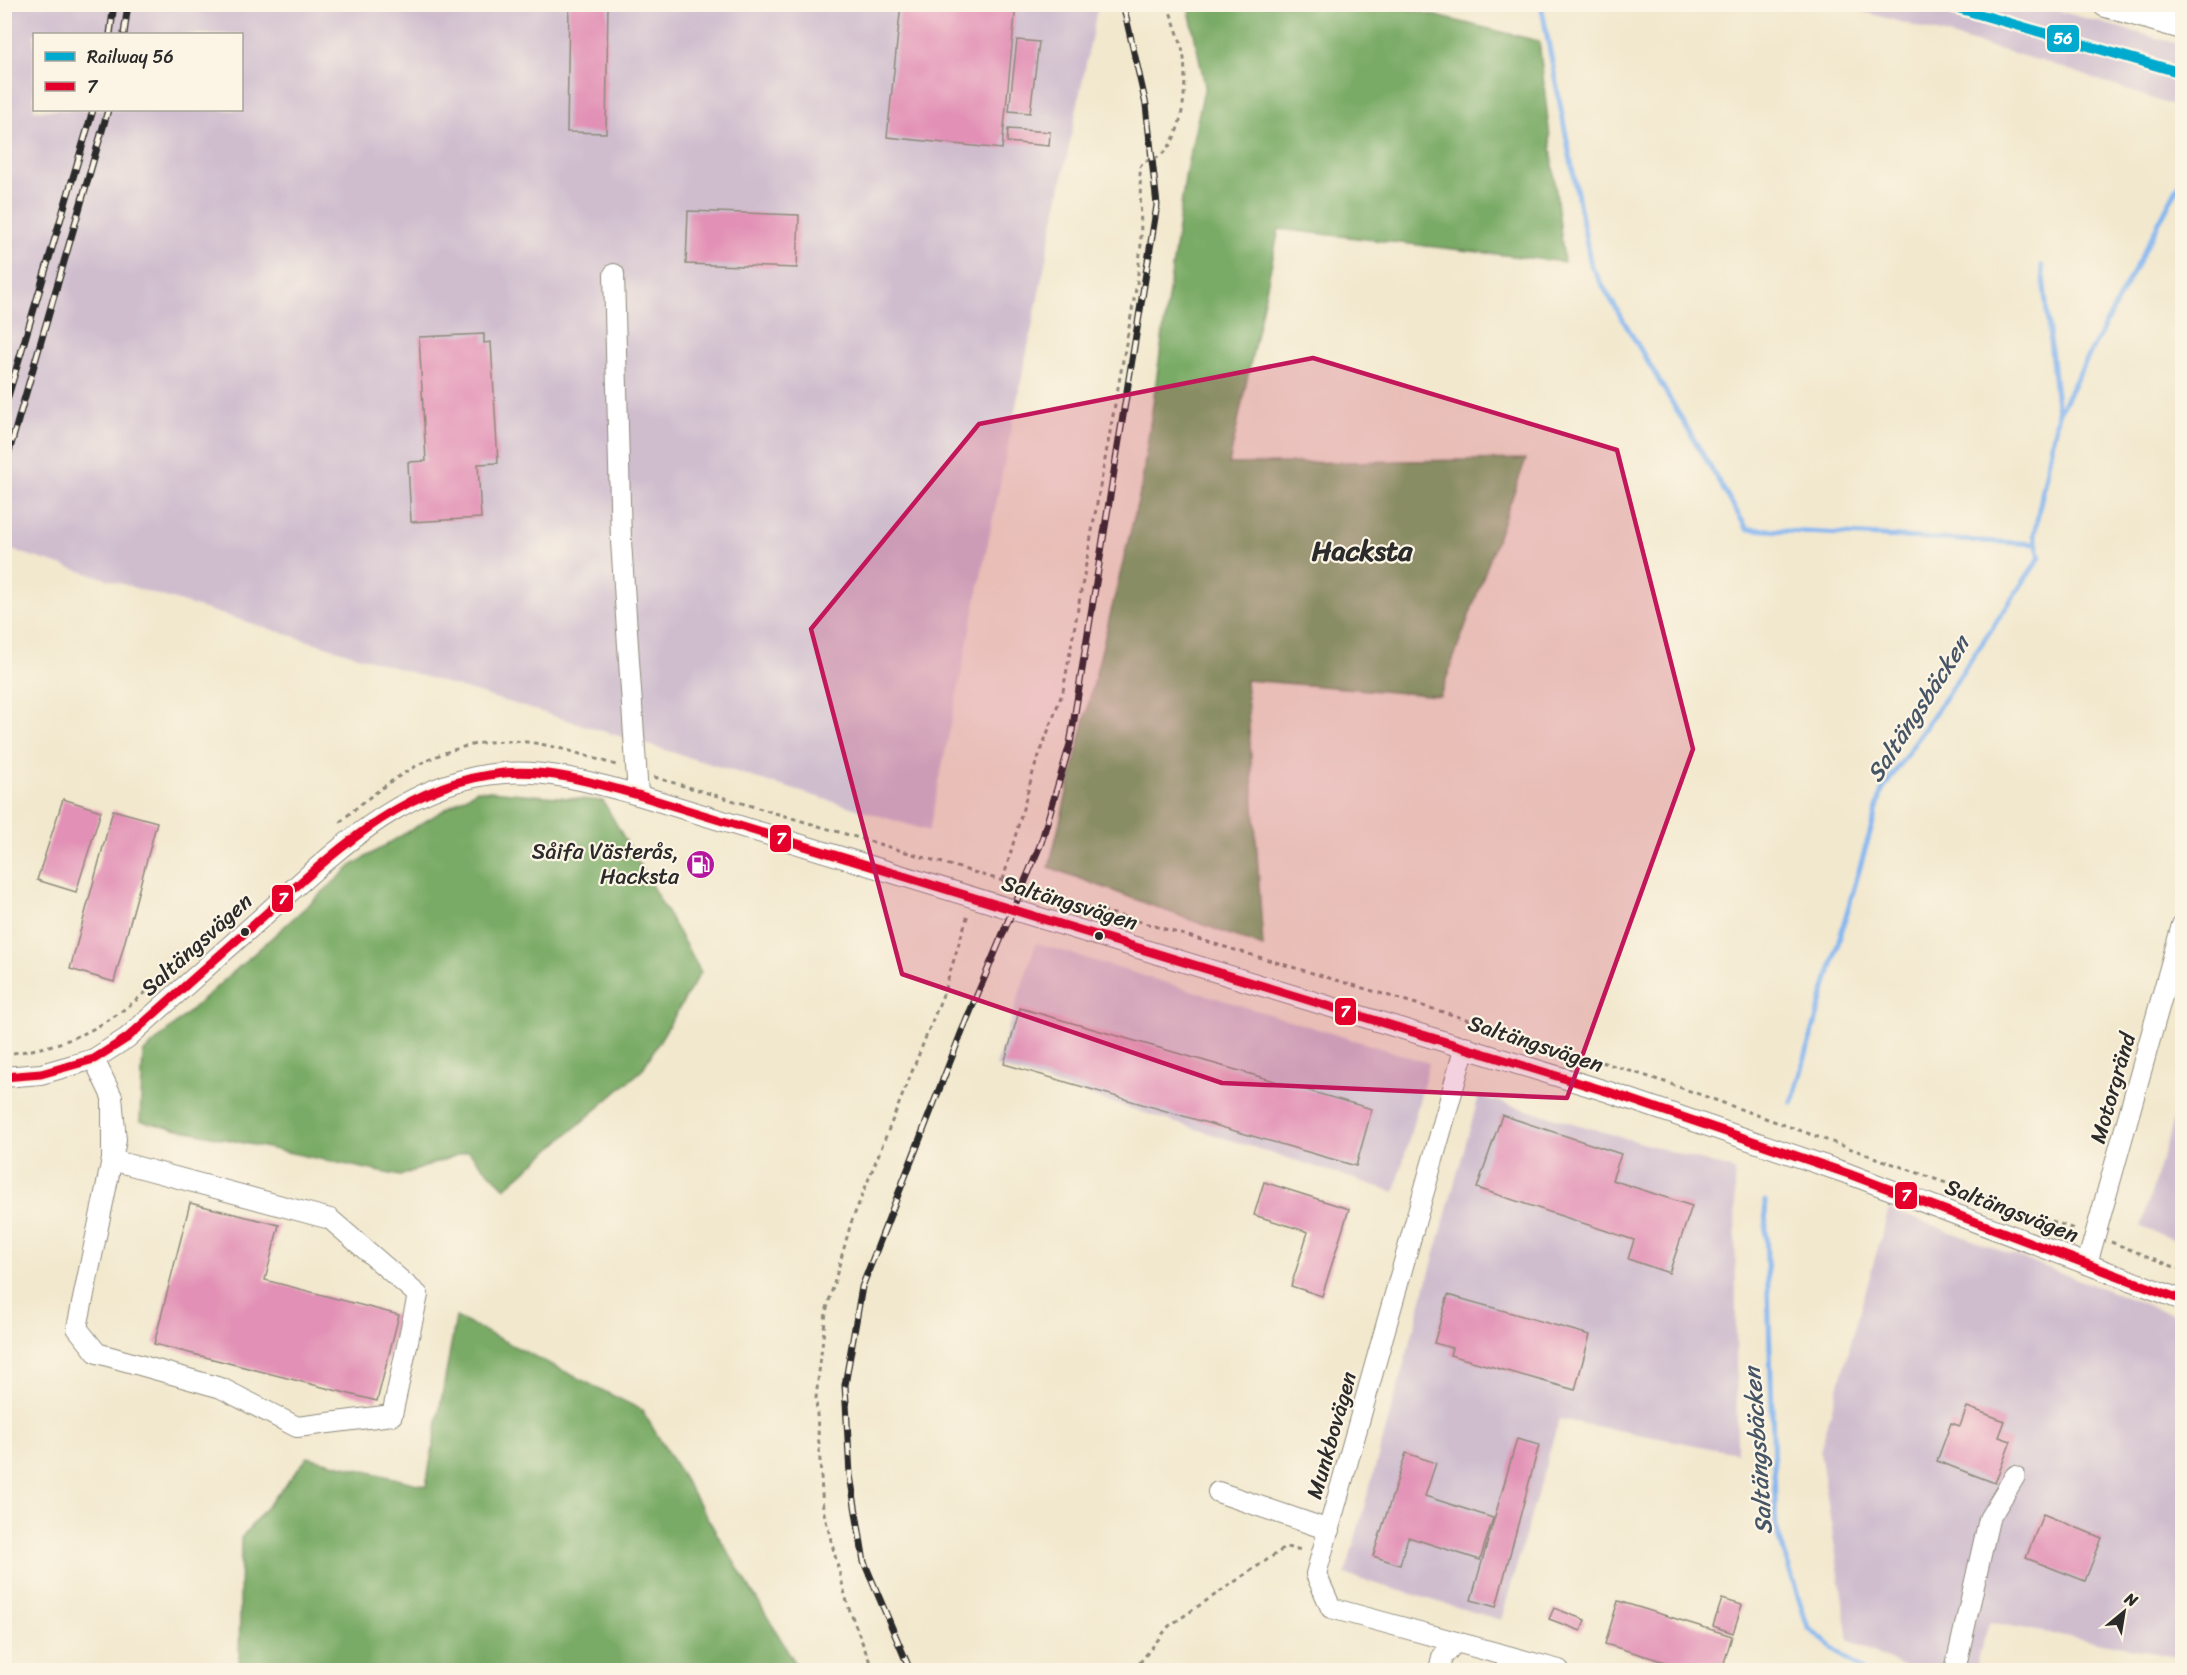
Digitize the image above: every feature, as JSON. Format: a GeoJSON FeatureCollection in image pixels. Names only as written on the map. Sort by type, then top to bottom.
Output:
{"type":"FeatureCollection","features":[{"type":"Feature","properties":{"kind":"main road"},"geometry":{"type":"LineString","coordinates":[[2106,4],[2182,26]]}},
{"type":"Feature","properties":{"kind":"main road"},"geometry":{"type":"LineString","coordinates":[[2171,4],[2182,9]]}},
{"type":"Feature","properties":{"kind":"street"},"geometry":{"type":"LineString","coordinates":[[614,274],[621,541],[638,795]]}},
{"type":"Feature","properties":{"kind":"street","name":"Saltängsvägen"},"geometry":{"type":"LineString","coordinates":[[4,1077],[41,1074],[94,1059],[127,1038],[348,840],[400,807],[462,779],[503,773],[531,772],[588,781],[638,795],[1465,1046],[1849,1174],[2182,1300]]}},
{"type":"Feature","properties":{"kind":"street","name":"Motorgränd"},"geometry":{"type":"LineString","coordinates":[[2087,1264],[2182,925]]}},
{"type":"Feature","properties":{"kind":"street","name":"Munkbovägen"},"geometry":{"type":"LineString","coordinates":[[1465,1046],[1316,1574],[1331,1608],[1560,1671]]}},
{"type":"Feature","properties":{"kind":"street"},"geometry":{"type":"LineString","coordinates":[[94,1059],[112,1097],[116,1140],[77,1328],[97,1353],[221,1388],[297,1427],[392,1415],[418,1295],[330,1219],[112,1160]]}},
{"type":"Feature","properties":{"kind":"street"},"geometry":{"type":"LineString","coordinates":[[1955,1671],[1989,1518],[2014,1476]]}},
{"type":"Feature","properties":{"kind":"street"},"geometry":{"type":"LineString","coordinates":[[1218,1492],[1329,1530]]}},
{"type":"Feature","properties":{"kind":"street"},"geometry":{"type":"LineString","coordinates":[[1439,1671],[1442,1658],[1455,1643]]}},
{"type":"Feature","properties":{"kind":"path"},"geometry":{"type":"LineString","coordinates":[[1003,880],[1034,769],[1065,680],[1137,283],[1141,244],[1140,167],[1144,160],[1158,158],[1168,151],[1181,113],[1185,74],[1183,56],[1167,4]]}},
{"type":"Feature","properties":{"kind":"path"},"geometry":{"type":"LineString","coordinates":[[332,830],[376,791],[410,767],[439,754],[477,744],[510,741],[549,747],[1003,880],[1665,1082],[2182,1269]]}},
{"type":"Feature","properties":{"kind":"path"},"geometry":{"type":"LineString","coordinates":[[873,1671],[848,1606],[823,1509],[816,1398],[826,1311],[851,1223],[944,992],[979,873]]}},
{"type":"Feature","properties":{"kind":"path"},"geometry":{"type":"LineString","coordinates":[[4,1054],[62,1043],[101,1026],[120,1015],[199,945]]}},
{"type":"Feature","properties":{"kind":"path"},"geometry":{"type":"LineString","coordinates":[[1134,1671],[1169,1626],[1286,1547],[1322,1554]]}},
{"type":"Feature","properties":{"kind":"highlighted area"},"geometry":{"type":"Polygon","coordinates":[[[1313,358],[1617,450],[1693,749],[1567,1098],[1222,1083],[902,974],[811,629],[979,424],[1313,358]]]}},
{"type":"Feature","properties":{"kind":"shaded area"},"geometry":{"type":"Polygon","coordinates":[[[4,5],[1098,5],[929,831],[5,548],[4,5]]]}},
{"type":"Feature","properties":{"kind":"shaded area"},"geometry":{"type":"Polygon","coordinates":[[[1839,5],[2037,5],[2182,45],[2182,109],[2052,64],[1839,5]]]}},
{"type":"Feature","properties":{"kind":"shaded area"},"geometry":{"type":"Polygon","coordinates":[[[1036,943],[1429,1063],[1395,1192],[996,1066],[1036,943]]]}},
{"type":"Feature","properties":{"kind":"shaded area"},"geometry":{"type":"Polygon","coordinates":[[[2182,1091],[2182,1243],[2141,1227],[2182,1091]]]}},
{"type":"Feature","properties":{"kind":"shaded area"},"geometry":{"type":"Polygon","coordinates":[[[1479,1096],[1735,1170],[1737,1453],[1559,1419],[1501,1620],[1345,1575],[1479,1096]]]}},
{"type":"Feature","properties":{"kind":"shaded area"},"geometry":{"type":"Polygon","coordinates":[[[1889,1209],[2182,1318],[2182,1658],[1989,1622],[1975,1670],[1910,1670],[1849,1640],[1820,1451],[1889,1209]]]}},
{"type":"Feature","properties":{"kind":"green space"},"geometry":{"type":"Polygon","coordinates":[[[1188,5],[1392,5],[1539,41],[1564,262],[1279,229],[1229,464],[1526,459],[1440,696],[1246,680],[1263,947],[1049,867],[1141,488],[1186,171],[1205,86],[1188,5]]]}},
{"type":"Feature","properties":{"kind":"green space"},"geometry":{"type":"Polygon","coordinates":[[[477,790],[603,801],[701,972],[642,1070],[505,1188],[468,1151],[400,1176],[140,1121],[143,1053],[354,864],[477,790]]]}},
{"type":"Feature","properties":{"kind":"green space"},"geometry":{"type":"Polygon","coordinates":[[[456,1317],[642,1410],[794,1661],[792,1670],[239,1670],[241,1538],[308,1457],[426,1486],[456,1317]]]}},
{"type":"Feature","properties":{"kind":"building"},"geometry":{"type":"Polygon","coordinates":[[[569,4],[608,4],[606,133],[567,132],[569,4]]]}},
{"type":"Feature","properties":{"kind":"building"},"geometry":{"type":"Polygon","coordinates":[[[901,4],[1016,4],[1002,149],[887,137],[901,4]]]}},
{"type":"Feature","properties":{"kind":"building"},"geometry":{"type":"Polygon","coordinates":[[[1017,40],[1039,42],[1030,113],[1009,111],[1017,40]]]}},
{"type":"Feature","properties":{"kind":"building"},"geometry":{"type":"Polygon","coordinates":[[[1008,129],[1050,132],[1049,146],[1007,142],[1008,129]]]}},
{"type":"Feature","properties":{"kind":"building"},"geometry":{"type":"Polygon","coordinates":[[[688,211],[799,215],[797,268],[686,264],[688,211]]]}},
{"type":"Feature","properties":{"kind":"building"},"geometry":{"type":"Polygon","coordinates":[[[484,334],[484,343],[491,342],[498,463],[478,464],[481,518],[411,522],[408,462],[426,461],[419,337],[484,334]]]}},
{"type":"Feature","properties":{"kind":"building"},"geometry":{"type":"Polygon","coordinates":[[[63,799],[101,811],[76,892],[37,880],[63,799]]]}},
{"type":"Feature","properties":{"kind":"building"},"geometry":{"type":"Polygon","coordinates":[[[113,810],[157,822],[114,982],[70,969],[113,810]]]}},
{"type":"Feature","properties":{"kind":"building"},"geometry":{"type":"Polygon","coordinates":[[[1020,1008],[1372,1109],[1356,1166],[1004,1064],[1020,1008]]]}},
{"type":"Feature","properties":{"kind":"building"},"geometry":{"type":"Polygon","coordinates":[[[1502,1115],[1621,1154],[1612,1180],[1692,1206],[1669,1273],[1628,1259],[1634,1240],[1477,1188],[1502,1115]]]}},
{"type":"Feature","properties":{"kind":"building"},"geometry":{"type":"Polygon","coordinates":[[[1264,1182],[1349,1209],[1322,1296],[1291,1286],[1308,1232],[1254,1215],[1264,1182]]]}},
{"type":"Feature","properties":{"kind":"building"},"geometry":{"type":"Polygon","coordinates":[[[190,1203],[279,1225],[265,1280],[399,1315],[377,1401],[154,1344],[190,1203]]]}},
{"type":"Feature","properties":{"kind":"building"},"geometry":{"type":"Polygon","coordinates":[[[1448,1295],[1590,1335],[1575,1390],[1450,1355],[1452,1348],[1434,1343],[1448,1295]]]}},
{"type":"Feature","properties":{"kind":"building"},"geometry":{"type":"Polygon","coordinates":[[[1967,1407],[2005,1421],[1999,1437],[2011,1441],[1995,1483],[1937,1461],[1951,1423],[1960,1426],[1967,1407]]]}},
{"type":"Feature","properties":{"kind":"building"},"geometry":{"type":"Polygon","coordinates":[[[1517,1439],[1539,1445],[1496,1607],[1471,1600],[1517,1439]]]}},
{"type":"Feature","properties":{"kind":"building"},"geometry":{"type":"Polygon","coordinates":[[[1406,1453],[1436,1463],[1425,1496],[1493,1518],[1480,1560],[1408,1537],[1400,1565],[1373,1556],[1406,1453]]]}},
{"type":"Feature","properties":{"kind":"building"},"geometry":{"type":"Polygon","coordinates":[[[2043,1514],[2102,1538],[2085,1581],[2026,1558],[2043,1514]]]}},
{"type":"Feature","properties":{"kind":"building"},"geometry":{"type":"Polygon","coordinates":[[[1722,1599],[1742,1605],[1733,1633],[1713,1626],[1722,1599]]]}},
{"type":"Feature","properties":{"kind":"building"},"geometry":{"type":"Polygon","coordinates":[[[1618,1601],[1732,1636],[1722,1670],[1692,1670],[1605,1644],[1618,1601]]]}},
{"type":"Feature","properties":{"kind":"building"},"geometry":{"type":"Polygon","coordinates":[[[1554,1608],[1585,1620],[1581,1631],[1549,1619],[1554,1608]]]}},
{"type":"Feature","properties":{"kind":"waterway"},"geometry":{"type":"LineString","coordinates":[[1541,4],[1591,266],[1747,529],[2037,544]]}},
{"type":"Feature","properties":{"kind":"waterway","name":"Saltängsbäcken"},"geometry":{"type":"LineString","coordinates":[[1792,1103],[1882,791],[2040,557],[2034,535],[2058,414],[2182,179]]}},
{"type":"Feature","properties":{"kind":"waterway","name":"Saltängsbäcken"},"geometry":{"type":"LineString","coordinates":[[2042,266],[2058,414]]}},
{"type":"Feature","properties":{"kind":"waterway","name":"Saltängsbäcken"},"geometry":{"type":"LineString","coordinates":[[1765,1201],[1776,1527],[1808,1628],[1861,1670]]}},
{"type":"Feature","properties":{"kind":"railway"},"geometry":{"type":"LineString","coordinates":[[110,33],[114,4]]}},
{"type":"Feature","properties":{"kind":"railway"},"geometry":{"type":"LineString","coordinates":[[124,33],[128,4]]}},
{"type":"Feature","properties":{"kind":"railway"},"geometry":{"type":"LineString","coordinates":[[910,1670],[864,1562],[850,1475],[845,1385],[862,1287],[962,1031],[1041,843],[1070,744],[1157,205],[1146,105],[1123,4]]}},
{"type":"Feature","properties":{"kind":"railway"},"geometry":{"type":"LineString","coordinates":[[4,410],[93,111]]}},
{"type":"Feature","properties":{"kind":"railway"},"geometry":{"type":"LineString","coordinates":[[4,469],[108,111]]}},
{"type":"Feature","properties":{"kind":"rail line","name":"56"},"geometry":{"type":"LineString","coordinates":[[1944,4],[2182,73]]}},
{"type":"Feature","properties":{"kind":"transit line","name":"7"},"geometry":{"type":"LineString","coordinates":[[4,1077],[41,1074],[94,1059],[127,1038],[313,871],[371,826],[401,807],[434,791],[468,779],[504,773],[538,773],[572,778],[638,795],[1609,1092],[1849,1174],[2182,1300]]}},
{"type":"Feature","properties":{"kind":"place","name":"Såifa Västerås, Hacksta"},"geometry":{"type":"Point","coordinates":[700,864]}},
{"type":"Feature","properties":{"kind":"district","name":"Hacksta"},"geometry":{"type":"Point","coordinates":[1362,550]}}]}
